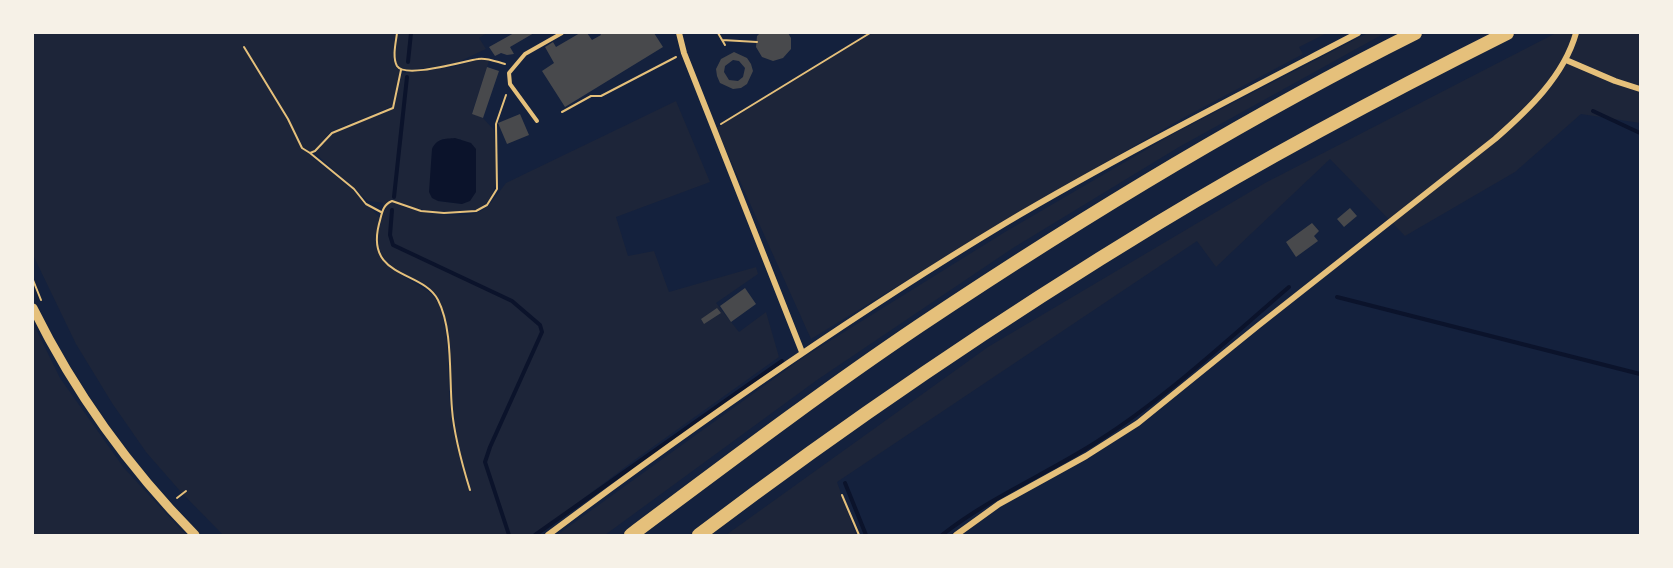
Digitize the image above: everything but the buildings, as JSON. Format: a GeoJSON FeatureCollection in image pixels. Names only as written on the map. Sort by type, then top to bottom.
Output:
{"type":"FeatureCollection","features":[{"type":"Feature","properties":{"kind":"highway"},"geometry":{"type":"LineString","coordinates":[[631,535],[774,428],[918,327],[1023,258],[1130,191],[1239,127],[1341,70],[1415,33]]}},
{"type":"Feature","properties":{"kind":"highway"},"geometry":{"type":"LineString","coordinates":[[699,535],[846,427],[1103,256],[1307,137],[1507,33]]}},
{"type":"Feature","properties":{"kind":"street"},"geometry":{"type":"LineString","coordinates":[[548,535],[802,352],[1004,224],[1187,122],[1358,33]]}},
{"type":"Feature","properties":{"kind":"street"},"geometry":{"type":"LineString","coordinates":[[682,34],[684,53],[802,352]]}},
{"type":"Feature","properties":{"kind":"street"},"geometry":{"type":"LineString","coordinates":[[956,535],[999,504],[1086,456],[1157,409],[1258,325],[1495,138],[1523,114],[1566,60],[1576,36]]}},
{"type":"Feature","properties":{"kind":"street"},"geometry":{"type":"LineString","coordinates":[[1566,60],[1640,89]]}},
{"type":"Feature","properties":{"kind":"street"},"geometry":{"type":"LineString","coordinates":[[33,308],[48,339],[101,424],[146,482],[195,535]]}},
{"type":"Feature","properties":{"kind":"lane"},"geometry":{"type":"LineString","coordinates":[[537,121],[510,84],[509,72],[525,54],[562,33]]}},
{"type":"Feature","properties":{"kind":"path"},"geometry":{"type":"LineString","coordinates":[[310,153],[315,152],[332,133],[393,108],[401,70],[396,62],[397,33]]}},
{"type":"Feature","properties":{"kind":"path"},"geometry":{"type":"LineString","coordinates":[[718,33],[725,45]]}},
{"type":"Feature","properties":{"kind":"path"},"geometry":{"type":"LineString","coordinates":[[714,128],[870,33]]}},
{"type":"Feature","properties":{"kind":"path"},"geometry":{"type":"LineString","coordinates":[[722,40],[757,42]]}},
{"type":"Feature","properties":{"kind":"path"},"geometry":{"type":"LineString","coordinates":[[244,47],[288,118],[302,148],[354,189],[366,204],[382,212]]}},
{"type":"Feature","properties":{"kind":"path"},"geometry":{"type":"LineString","coordinates":[[562,112],[591,96],[601,96],[684,53]]}},
{"type":"Feature","properties":{"kind":"path"},"geometry":{"type":"LineString","coordinates":[[401,70],[452,66],[480,58],[514,66]]}},
{"type":"Feature","properties":{"kind":"path"},"geometry":{"type":"LineString","coordinates":[[470,490],[452,412],[446,326],[441,307],[434,294],[392,268],[382,256],[376,242],[382,212],[387,203],[395,201],[421,211],[444,213],[476,211],[487,204],[497,189],[496,124],[510,84]]}},
{"type":"Feature","properties":{"kind":"path"},"geometry":{"type":"LineString","coordinates":[[33,280],[44,306]]}},
{"type":"Feature","properties":{"kind":"path"},"geometry":{"type":"LineString","coordinates":[[842,495],[859,535]]}},
{"type":"Feature","properties":{"kind":"shaded area"},"geometry":{"type":"Polygon","coordinates":[[[33,33],[487,33],[479,38],[486,49],[452,65],[400,71],[393,106],[330,132],[311,156],[353,190],[380,218],[375,245],[390,268],[432,294],[439,304],[448,350],[452,419],[462,468],[464,470],[455,423],[449,349],[442,307],[437,297],[429,289],[398,271],[382,255],[378,239],[383,203],[368,201],[315,153],[332,133],[394,108],[403,73],[453,67],[480,59],[489,61],[472,113],[483,118],[494,130],[497,163],[495,186],[485,204],[475,210],[429,211],[401,206],[441,214],[463,215],[481,211],[506,183],[676,101],[710,182],[616,217],[628,256],[654,251],[669,292],[756,267],[758,274],[716,303],[739,332],[766,312],[779,357],[636,459],[535,535],[223,535],[146,452],[112,403],[76,344],[33,255],[33,33]],[[442,139],[438,201],[462,204],[461,139],[442,139]]]}},
{"type":"Feature","properties":{"kind":"shaded area"},"geometry":{"type":"Polygon","coordinates":[[[869,33],[1327,33],[1299,47],[1303,54],[1183,118],[1004,221],[811,339],[716,128],[869,33]]]}},
{"type":"Feature","properties":{"kind":"shaded area"},"geometry":{"type":"Polygon","coordinates":[[[1368,33],[1385,33],[1179,147],[1013,248],[817,380],[605,535],[557,535],[804,357],[1005,232],[1173,134],[1368,33]]]}},
{"type":"Feature","properties":{"kind":"shaded area"},"geometry":{"type":"Polygon","coordinates":[[[1556,33],[1640,33],[1640,123],[1581,114],[1515,172],[1405,236],[1330,159],[1216,267],[1197,241],[837,482],[856,535],[726,535],[988,347],[1265,183],[1556,33]]]}},
{"type":"Feature","properties":{"kind":"shaded area"},"geometry":{"type":"Polygon","coordinates":[[[455,138],[471,143],[476,149],[476,192],[470,201],[462,204],[438,201],[432,198],[429,192],[432,149],[439,141],[455,138]]]}},
{"type":"Feature","properties":{"kind":"shaded area"},"geometry":{"type":"Polygon","coordinates":[[[33,323],[60,378],[124,468],[186,535],[33,535],[33,323]]]}},
{"type":"Feature","properties":{"kind":"waterway"},"geometry":{"type":"LineString","coordinates":[[408,62],[411,33]]}},
{"type":"Feature","properties":{"kind":"waterway"},"geometry":{"type":"LineString","coordinates":[[394,197],[407,77]]}},
{"type":"Feature","properties":{"kind":"waterway"},"geometry":{"type":"LineString","coordinates":[[1593,111],[1640,133]]}},
{"type":"Feature","properties":{"kind":"waterway"},"geometry":{"type":"LineString","coordinates":[[392,210],[390,235],[393,245],[512,301],[540,325],[542,332],[485,462],[509,535]]}},
{"type":"Feature","properties":{"kind":"waterway"},"geometry":{"type":"LineString","coordinates":[[942,535],[979,509],[1079,453],[1123,424],[1196,367],[1289,287]]}},
{"type":"Feature","properties":{"kind":"waterway"},"geometry":{"type":"LineString","coordinates":[[1337,297],[1640,374]]}},
{"type":"Feature","properties":{"kind":"waterway"},"geometry":{"type":"LineString","coordinates":[[535,535],[782,361]]}},
{"type":"Feature","properties":{"kind":"waterway"},"geometry":{"type":"LineString","coordinates":[[845,483],[866,535]]}}]}
